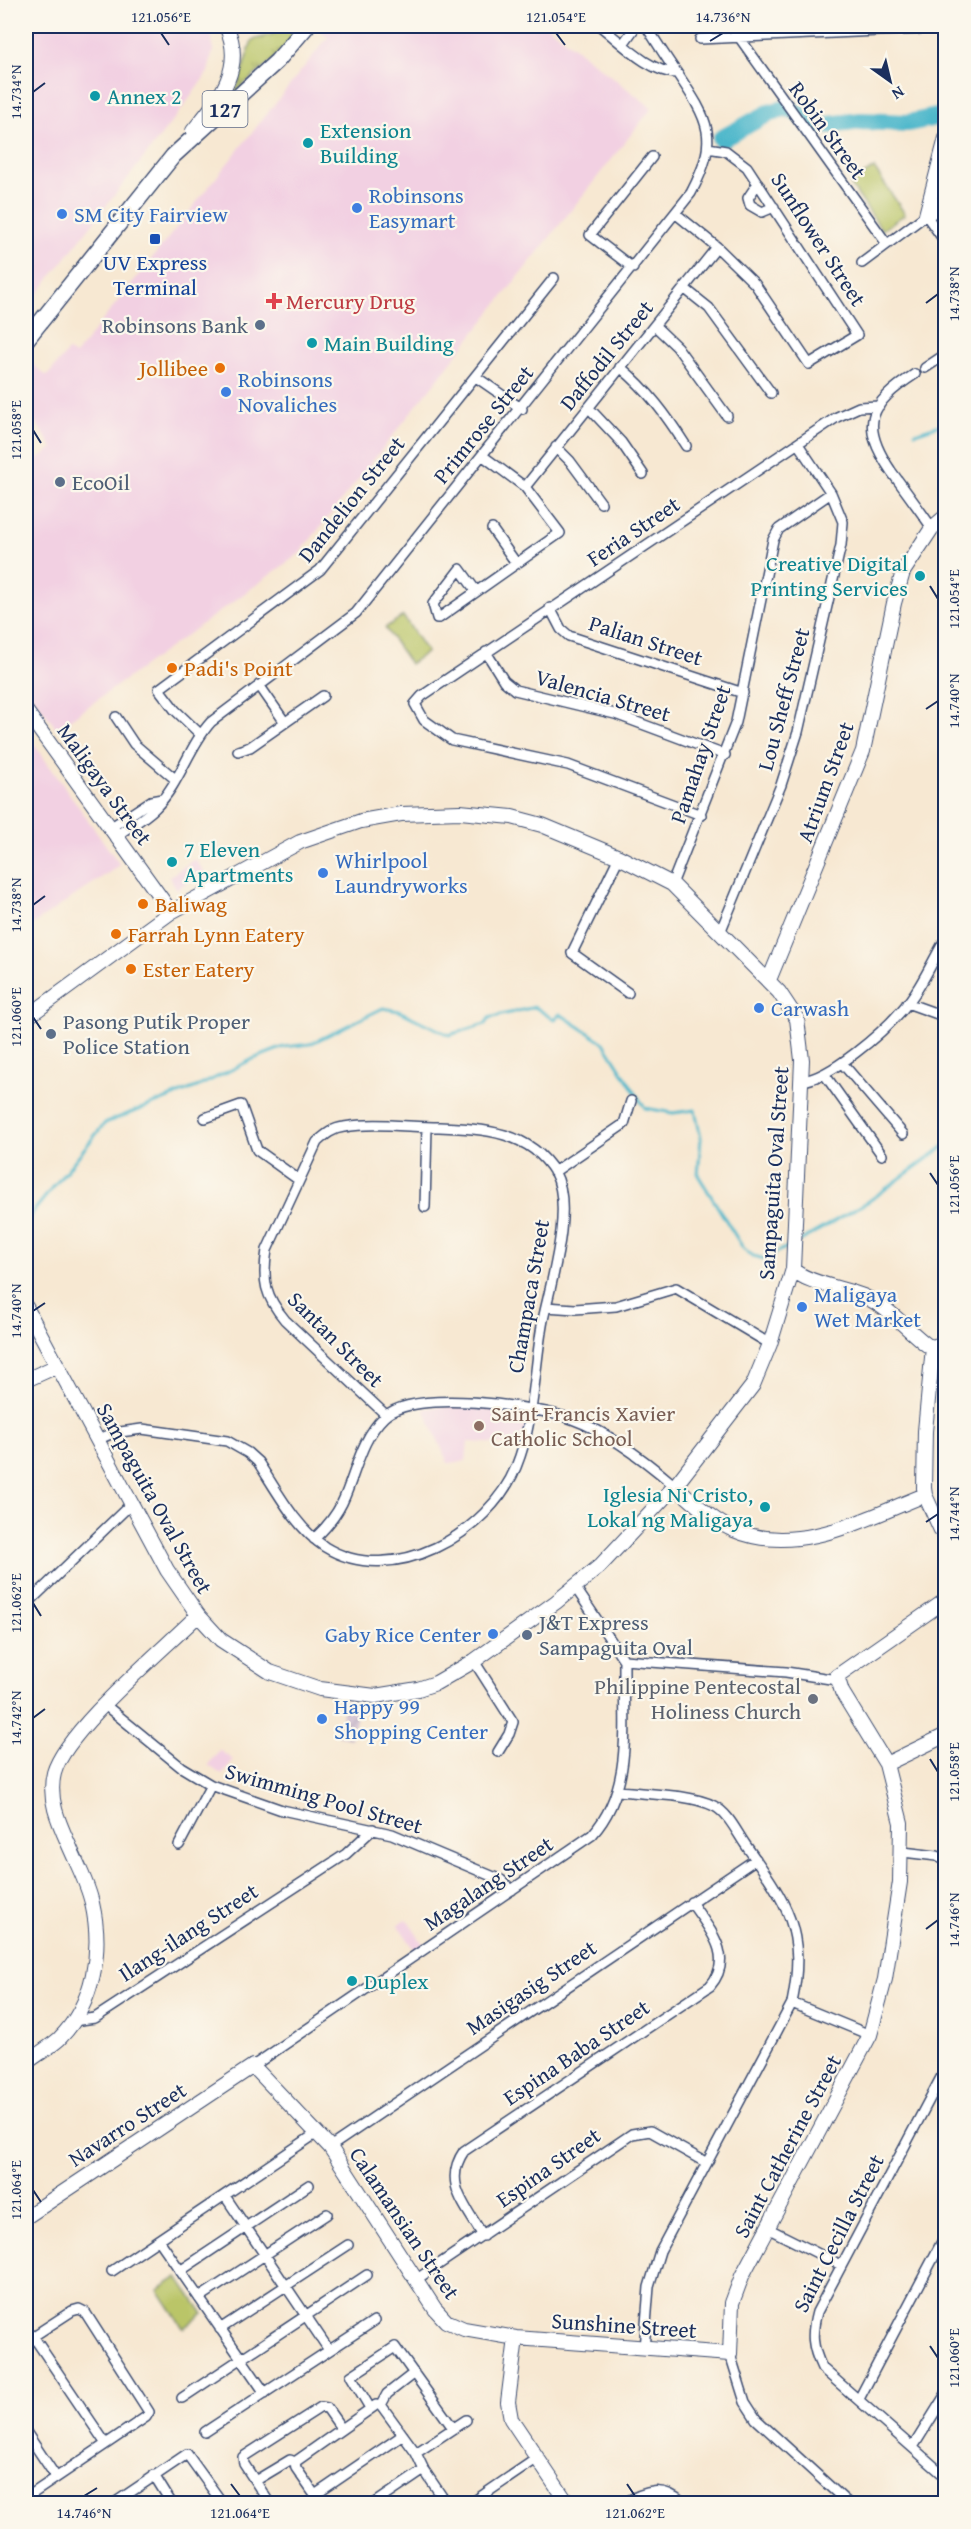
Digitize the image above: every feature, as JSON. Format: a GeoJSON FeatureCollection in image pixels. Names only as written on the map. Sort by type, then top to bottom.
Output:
{"type":"FeatureCollection","features":[{"type":"Feature","properties":{"kind":"main road","name":"127"},"geometry":{"type":"LineString","coordinates":[[26,340],[173,156],[277,61],[307,26]]}},
{"type":"Feature","properties":{"kind":"street"},"geometry":{"type":"LineString","coordinates":[[173,156],[216,102],[230,77],[234,54],[226,26]]}},
{"type":"Feature","properties":{"kind":"street"},"geometry":{"type":"LineString","coordinates":[[600,26],[663,70],[676,73]]}},
{"type":"Feature","properties":{"kind":"street"},"geometry":{"type":"LineString","coordinates":[[623,44],[636,26]]}},
{"type":"Feature","properties":{"kind":"street","name":"Primrose Street"},"geometry":{"type":"LineString","coordinates":[[113,832],[151,801],[162,798],[200,734],[224,710],[356,613],[522,408],[691,193],[704,169],[708,148],[705,120],[698,102],[646,26]]}},
{"type":"Feature","properties":{"kind":"street"},"geometry":{"type":"LineString","coordinates":[[700,39],[739,37],[788,30],[945,28]]}},
{"type":"Feature","properties":{"kind":"street","name":"Robin Street"},"geometry":{"type":"LineString","coordinates":[[739,37],[887,244]]}},
{"type":"Feature","properties":{"kind":"street"},"geometry":{"type":"LineString","coordinates":[[945,138],[926,215],[945,243]]}},
{"type":"Feature","properties":{"kind":"street","name":"Sunflower Street"},"geometry":{"type":"LineString","coordinates":[[675,213],[717,247],[755,284],[809,364],[857,335],[758,183],[737,157],[726,151],[708,148]]}},
{"type":"Feature","properties":{"kind":"street"},"geometry":{"type":"LineString","coordinates":[[633,268],[590,235],[652,157]]}},
{"type":"Feature","properties":{"kind":"street"},"geometry":{"type":"LineString","coordinates":[[758,183],[748,198],[750,205],[762,212],[774,207]]}},
{"type":"Feature","properties":{"kind":"street"},"geometry":{"type":"LineString","coordinates":[[862,263],[945,201]]}},
{"type":"Feature","properties":{"kind":"street","name":"Daffodil Street"},"geometry":{"type":"LineString","coordinates":[[525,487],[717,247]]}},
{"type":"Feature","properties":{"kind":"street","name":"Dandelion Street"},"geometry":{"type":"LineString","coordinates":[[200,734],[159,689],[310,580],[554,278]]}},
{"type":"Feature","properties":{"kind":"street"},"geometry":{"type":"LineString","coordinates":[[684,288],[709,308],[771,393]]}},
{"type":"Feature","properties":{"kind":"street"},"geometry":{"type":"LineString","coordinates":[[655,326],[677,347],[727,416]]}},
{"type":"Feature","properties":{"kind":"street"},"geometry":{"type":"LineString","coordinates":[[925,368],[945,354]]}},
{"type":"Feature","properties":{"kind":"street"},"geometry":{"type":"LineString","coordinates":[[620,367],[649,394],[686,446]]}},
{"type":"Feature","properties":{"kind":"street"},"geometry":{"type":"LineString","coordinates":[[915,374],[890,391],[879,406],[871,427],[875,446],[932,528]]}},
{"type":"Feature","properties":{"kind":"street"},"geometry":{"type":"LineString","coordinates":[[476,377],[522,408]]}},
{"type":"Feature","properties":{"kind":"street","name":"Feria Street"},"geometry":{"type":"LineString","coordinates":[[701,815],[568,765],[465,745],[452,740],[424,720],[415,704],[423,696],[550,608],[848,411],[859,407],[879,406]]}},
{"type":"Feature","properties":{"kind":"street"},"geometry":{"type":"LineString","coordinates":[[589,408],[621,442],[643,474]]}},
{"type":"Feature","properties":{"kind":"street","name":"Lou Sheff Street"},"geometry":{"type":"LineString","coordinates":[[720,930],[781,785],[798,732],[841,545],[843,522],[831,493],[798,444]]}},
{"type":"Feature","properties":{"kind":"street"},"geometry":{"type":"LineString","coordinates":[[556,447],[570,461],[601,503]]}},
{"type":"Feature","properties":{"kind":"street"},"geometry":{"type":"LineString","coordinates":[[476,591],[460,569],[433,604],[437,618],[560,533],[525,487],[483,456]]}},
{"type":"Feature","properties":{"kind":"street","name":"Pamahay Street"},"geometry":{"type":"LineString","coordinates":[[674,880],[725,754],[743,693],[773,540],[779,529],[831,493]]}},
{"type":"Feature","properties":{"kind":"street","name":"Atrium Street"},"geometry":{"type":"LineString","coordinates":[[769,980],[863,751],[894,603],[903,572],[932,528],[945,516]]}},
{"type":"Feature","properties":{"kind":"street"},"geometry":{"type":"LineString","coordinates":[[492,529],[516,563]]}},
{"type":"Feature","properties":{"kind":"street","name":"Palian Street"},"geometry":{"type":"LineString","coordinates":[[550,608],[561,629],[569,636],[743,693]]}},
{"type":"Feature","properties":{"kind":"street","name":"Valencia Street"},"geometry":{"type":"LineString","coordinates":[[486,652],[504,681],[515,690],[615,714],[725,754]]}},
{"type":"Feature","properties":{"kind":"street"},"geometry":{"type":"LineString","coordinates":[[259,685],[284,721]]}},
{"type":"Feature","properties":{"kind":"street"},"geometry":{"type":"LineString","coordinates":[[238,751],[250,747],[284,721],[323,696]]}},
{"type":"Feature","properties":{"kind":"street","name":"Maligaya Street"},"geometry":{"type":"LineString","coordinates":[[26,711],[171,912]]}},
{"type":"Feature","properties":{"kind":"street"},"geometry":{"type":"LineString","coordinates":[[116,717],[141,751],[175,779]]}},
{"type":"Feature","properties":{"kind":"street","name":"Sampaguita Oval Street"},"geometry":{"type":"LineString","coordinates":[[26,1018],[171,912],[300,842],[339,827],[401,814],[460,812],[512,817],[542,825],[674,880],[769,980],[797,1020],[801,1045],[793,1269],[759,1373],[744,1398],[675,1486],[622,1544],[575,1587],[474,1661],[436,1683],[399,1694],[340,1693],[306,1685],[254,1663],[221,1640],[198,1615],[167,1570],[26,1307]]}},
{"type":"Feature","properties":{"kind":"street"},"geometry":{"type":"LineString","coordinates":[[619,857],[572,953],[628,993]]}},
{"type":"Feature","properties":{"kind":"street"},"geometry":{"type":"LineString","coordinates":[[801,1081],[825,1075],[842,1063],[907,1003],[945,938]]}},
{"type":"Feature","properties":{"kind":"street"},"geometry":{"type":"LineString","coordinates":[[907,1003],[945,1017]]}},
{"type":"Feature","properties":{"kind":"street"},"geometry":{"type":"LineString","coordinates":[[842,1063],[903,1134]]}},
{"type":"Feature","properties":{"kind":"street"},"geometry":{"type":"LineString","coordinates":[[825,1075],[882,1155]]}},
{"type":"Feature","properties":{"kind":"street"},"geometry":{"type":"LineString","coordinates":[[554,1172],[624,1124],[631,1101]]}},
{"type":"Feature","properties":{"kind":"street"},"geometry":{"type":"LineString","coordinates":[[205,1118],[241,1105],[257,1150],[299,1180]]}},
{"type":"Feature","properties":{"kind":"street","name":"Champaca Street"},"geometry":{"type":"LineString","coordinates":[[97,1440],[112,1433],[142,1429],[228,1441],[258,1462],[314,1539],[340,1554],[383,1563],[402,1560],[448,1540],[470,1525],[504,1489],[523,1448],[563,1206],[560,1183],[554,1172],[531,1144],[505,1133],[427,1127],[343,1126],[330,1131],[317,1142],[299,1180]]}},
{"type":"Feature","properties":{"kind":"street"},"geometry":{"type":"LineString","coordinates":[[425,1207],[427,1127]]}},
{"type":"Feature","properties":{"kind":"street","name":"Santan Street"},"geometry":{"type":"LineString","coordinates":[[299,1180],[267,1250],[264,1265],[267,1292],[271,1303],[285,1320],[386,1415]]}},
{"type":"Feature","properties":{"kind":"street"},"geometry":{"type":"LineString","coordinates":[[793,1269],[805,1277],[874,1301],[891,1312],[921,1340],[939,1344],[925,1431],[925,1495],[945,1541]]}},
{"type":"Feature","properties":{"kind":"street"},"geometry":{"type":"LineString","coordinates":[[546,1307],[575,1309],[616,1306],[663,1290],[676,1288],[770,1344]]}},
{"type":"Feature","properties":{"kind":"street"},"geometry":{"type":"LineString","coordinates":[[26,1380],[57,1366]]}},
{"type":"Feature","properties":{"kind":"street"},"geometry":{"type":"LineString","coordinates":[[314,1539],[338,1511],[365,1443],[386,1415],[418,1404],[453,1400],[529,1409],[572,1419],[591,1428],[675,1486],[733,1530],[755,1537],[804,1539],[833,1531],[925,1495]]}},
{"type":"Feature","properties":{"kind":"street"},"geometry":{"type":"LineString","coordinates":[[26,1605],[131,1504]]}},
{"type":"Feature","properties":{"kind":"street"},"geometry":{"type":"LineString","coordinates":[[575,1587],[624,1660],[786,1672],[837,1680],[839,1672],[945,1600]]}},
{"type":"Feature","properties":{"kind":"street"},"geometry":{"type":"LineString","coordinates":[[26,2063],[58,2040],[73,2021],[84,2002],[94,1971],[94,1919],[86,1885],[56,1815],[52,1784],[54,1771],[71,1743],[105,1705],[198,1615]]}},
{"type":"Feature","properties":{"kind":"street","name":"Magalang Street"},"geometry":{"type":"LineString","coordinates":[[253,2066],[592,1835],[606,1817],[619,1791],[623,1765],[624,1660]]}},
{"type":"Feature","properties":{"kind":"street"},"geometry":{"type":"LineString","coordinates":[[474,1661],[513,1722],[498,1752]]}},
{"type":"Feature","properties":{"kind":"street","name":"Saint Catherine Street"},"geometry":{"type":"LineString","coordinates":[[837,1680],[886,1764],[901,1823],[903,1852],[885,1979],[870,2035],[742,2276],[732,2303],[730,2354],[745,2402],[756,2420],[849,2504]]}},
{"type":"Feature","properties":{"kind":"street","name":"Swimming Pool Street"},"geometry":{"type":"LineString","coordinates":[[105,1705],[181,1767],[211,1785],[282,1810],[374,1829],[442,1854],[501,1881],[512,1890]]}},
{"type":"Feature","properties":{"kind":"street"},"geometry":{"type":"LineString","coordinates":[[886,1764],[945,1735]]}},
{"type":"Feature","properties":{"kind":"street"},"geometry":{"type":"LineString","coordinates":[[179,1845],[211,1785]]}},
{"type":"Feature","properties":{"kind":"street"},"geometry":{"type":"LineString","coordinates":[[619,1791],[711,1804],[721,1810],[782,1899],[792,1920],[798,1949],[798,1974],[792,2003],[660,2251],[649,2286],[644,2349]]}},
{"type":"Feature","properties":{"kind":"street","name":"Ilang-ilang Street"},"geometry":{"type":"LineString","coordinates":[[73,2021],[95,2018],[346,1854],[374,1829]]}},
{"type":"Feature","properties":{"kind":"street"},"geometry":{"type":"LineString","coordinates":[[903,1852],[938,1856],[945,1861]]}},
{"type":"Feature","properties":{"kind":"street","name":"Masigasig Street"},"geometry":{"type":"LineString","coordinates":[[330,2147],[756,1859]]}},
{"type":"Feature","properties":{"kind":"street","name":"Espina Baba Street"},"geometry":{"type":"LineString","coordinates":[[483,2236],[454,2186],[453,2170],[464,2151],[710,1986],[716,1978],[722,1960],[721,1949],[691,1902]]}},
{"type":"Feature","properties":{"kind":"street"},"geometry":{"type":"LineString","coordinates":[[792,2003],[870,2035]]}},
{"type":"Feature","properties":{"kind":"street","name":"Calamansian Street"},"geometry":{"type":"LineString","coordinates":[[253,2066],[330,2147],[435,2309],[446,2321],[464,2329],[516,2338]]}},
{"type":"Feature","properties":{"kind":"street","name":"Navarro Street"},"geometry":{"type":"LineString","coordinates":[[26,2217],[253,2066]]}},
{"type":"Feature","properties":{"kind":"street","name":"Saint Cecilla Street"},"geometry":{"type":"LineString","coordinates":[[945,2068],[817,2312],[812,2330],[812,2349],[822,2368],[945,2477]]}},
{"type":"Feature","properties":{"kind":"street","name":"Espina Street"},"geometry":{"type":"LineString","coordinates":[[417,2279],[483,2236],[615,2143],[641,2131],[650,2131],[707,2163]]}},
{"type":"Feature","properties":{"kind":"street"},"geometry":{"type":"LineString","coordinates":[[112,2271],[316,2133]]}},
{"type":"Feature","properties":{"kind":"street"},"geometry":{"type":"LineString","coordinates":[[180,2271],[309,2185]]}},
{"type":"Feature","properties":{"kind":"street"},"geometry":{"type":"LineString","coordinates":[[225,2196],[329,2350]]}},
{"type":"Feature","properties":{"kind":"street"},"geometry":{"type":"LineString","coordinates":[[199,2298],[327,2214]]}},
{"type":"Feature","properties":{"kind":"street"},"geometry":{"type":"LineString","coordinates":[[767,2228],[841,2265]]}},
{"type":"Feature","properties":{"kind":"street"},"geometry":{"type":"LineString","coordinates":[[859,2399],[945,2234]]}},
{"type":"Feature","properties":{"kind":"street"},"geometry":{"type":"LineString","coordinates":[[159,2240],[265,2393]]}},
{"type":"Feature","properties":{"kind":"street"},"geometry":{"type":"LineString","coordinates":[[220,2329],[348,2245]]}},
{"type":"Feature","properties":{"kind":"street"},"geometry":{"type":"LineString","coordinates":[[182,2398],[368,2275]]}},
{"type":"Feature","properties":{"kind":"street"},"geometry":{"type":"LineString","coordinates":[[26,2498],[56,2477],[106,2444],[146,2417],[149,2412],[85,2312],[78,2309],[29,2338],[106,2444]]}},
{"type":"Feature","properties":{"kind":"street"},"geometry":{"type":"LineString","coordinates":[[205,2432],[374,2321]]}},
{"type":"Feature","properties":{"kind":"street"},"geometry":{"type":"LineString","coordinates":[[516,2338],[508,2402],[511,2419],[562,2502]]}},
{"type":"Feature","properties":{"kind":"street","name":"Sunshine Street"},"geometry":{"type":"LineString","coordinates":[[516,2338],[730,2354]]}},
{"type":"Feature","properties":{"kind":"street"},"geometry":{"type":"LineString","coordinates":[[370,2408],[352,2380],[354,2373],[395,2347],[453,2428]]}},
{"type":"Feature","properties":{"kind":"street"},"geometry":{"type":"LineString","coordinates":[[295,2462],[370,2408],[381,2405],[387,2394],[414,2373]]}},
{"type":"Feature","properties":{"kind":"street"},"geometry":{"type":"LineString","coordinates":[[913,2447],[945,2394]]}},
{"type":"Feature","properties":{"kind":"street"},"geometry":{"type":"LineString","coordinates":[[381,2405],[416,2453],[424,2470],[447,2504]]}},
{"type":"Feature","properties":{"kind":"street"},"geometry":{"type":"LineString","coordinates":[[270,2504],[244,2464],[243,2457],[318,2408],[327,2408],[341,2428]]}},
{"type":"Feature","properties":{"kind":"street"},"geometry":{"type":"LineString","coordinates":[[416,2453],[466,2420]]}},
{"type":"Feature","properties":{"kind":"street"},"geometry":{"type":"LineString","coordinates":[[26,2432],[56,2477]]}},
{"type":"Feature","properties":{"kind":"street"},"geometry":{"type":"LineString","coordinates":[[315,2495],[403,2435]]}},
{"type":"Feature","properties":{"kind":"street"},"geometry":{"type":"LineString","coordinates":[[113,2504],[188,2454],[223,2504]]}},
{"type":"Feature","properties":{"kind":"street"},"geometry":{"type":"LineString","coordinates":[[470,2504],[536,2459]]}},
{"type":"Feature","properties":{"kind":"street"},"geometry":{"type":"LineString","coordinates":[[255,2481],[283,2462],[290,2460],[295,2462]]}},
{"type":"Feature","properties":{"kind":"street"},"geometry":{"type":"LineString","coordinates":[[295,2462],[296,2468],[321,2504]]}},
{"type":"Feature","properties":{"kind":"street"},"geometry":{"type":"LineString","coordinates":[[374,2504],[424,2470]]}},
{"type":"Feature","properties":{"kind":"street"},"geometry":{"type":"LineString","coordinates":[[154,2475],[172,2504]]}},
{"type":"Feature","properties":{"kind":"street"},"geometry":{"type":"LineString","coordinates":[[624,2504],[639,2494],[656,2491],[673,2494],[684,2504]]}},
{"type":"Feature","properties":{"kind":"shaded area","name":"SM City Fairview"},"geometry":{"type":"Polygon","coordinates":[[[26,26],[205,26],[212,37],[213,50],[208,72],[184,106],[26,309],[26,26]]]}},
{"type":"Feature","properties":{"kind":"shaded area","name":"Robinsons Novaliches"},"geometry":{"type":"Polygon","coordinates":[[[323,26],[547,26],[652,108],[299,554],[57,729],[26,687],[26,467],[53,448],[26,408],[26,373],[32,364],[47,376],[68,351],[75,355],[328,37],[320,30],[323,26]]]}},
{"type":"Feature","properties":{"kind":"shaded area"},"geometry":{"type":"Polygon","coordinates":[[[26,733],[120,865],[26,929],[26,733]]]}},
{"type":"Feature","properties":{"kind":"shaded area"},"geometry":{"type":"Polygon","coordinates":[[[195,859],[208,877],[199,883],[187,864],[195,859]]]}},
{"type":"Feature","properties":{"kind":"shaded area"},"geometry":{"type":"Polygon","coordinates":[[[186,865],[194,877],[177,889],[169,877],[186,865]]]}},
{"type":"Feature","properties":{"kind":"shaded area","name":"Saint Francis Xavier Catholic School"},"geometry":{"type":"Polygon","coordinates":[[[464,1403],[530,1410],[524,1445],[468,1442],[466,1461],[448,1463],[424,1409],[464,1403]]]}},
{"type":"Feature","properties":{"kind":"shaded area"},"geometry":{"type":"Polygon","coordinates":[[[346,1699],[360,1703],[351,1739],[337,1736],[346,1699]]]}},
{"type":"Feature","properties":{"kind":"shaded area"},"geometry":{"type":"Polygon","coordinates":[[[219,1750],[233,1760],[222,1775],[208,1765],[219,1750]]]}},
{"type":"Feature","properties":{"kind":"shaded area"},"geometry":{"type":"Polygon","coordinates":[[[407,1920],[424,1945],[415,1950],[398,1925],[407,1920]]]}},
{"type":"Feature","properties":{"kind":"green space"},"geometry":{"type":"Polygon","coordinates":[[[293,26],[303,26],[273,60],[232,94],[239,82],[252,40],[293,26]]]}},
{"type":"Feature","properties":{"kind":"green space"},"geometry":{"type":"Polygon","coordinates":[[[874,168],[905,214],[882,230],[850,184],[874,168]]]}},
{"type":"Feature","properties":{"kind":"green space"},"geometry":{"type":"Polygon","coordinates":[[[403,616],[427,652],[410,664],[385,628],[403,616]]]}},
{"type":"Feature","properties":{"kind":"green space"},"geometry":{"type":"Polygon","coordinates":[[[178,2277],[203,2314],[183,2328],[158,2290],[178,2277]]]}},
{"type":"Feature","properties":{"kind":"waterway"},"geometry":{"type":"LineString","coordinates":[[721,139],[769,113],[788,108],[820,126],[861,121],[908,123],[946,115]]}},
{"type":"Feature","properties":{"kind":"waterway"},"geometry":{"type":"LineString","coordinates":[[915,433],[946,423]]}},
{"type":"Feature","properties":{"kind":"waterway"},"geometry":{"type":"LineString","coordinates":[[26,1226],[33,1212],[105,1123],[199,1086],[253,1059],[284,1047],[310,1044],[383,1008],[399,1011],[449,1035],[485,1024],[489,1018],[535,1007],[554,1020],[560,1014],[604,1043],[645,1108],[673,1113],[695,1110],[701,1138],[698,1175],[743,1248],[753,1256],[765,1259],[791,1245]]}},
{"type":"Feature","properties":{"kind":"waterway"},"geometry":{"type":"LineString","coordinates":[[800,1241],[869,1201],[946,1145]]}},
{"type":"Feature","properties":{"kind":"place","name":"Annex 2"},"geometry":{"type":"Point","coordinates":[95,96]}},
{"type":"Feature","properties":{"kind":"place","name":"Extension Building"},"geometry":{"type":"Point","coordinates":[308,143]}},
{"type":"Feature","properties":{"kind":"place","name":"Robinsons Easymart"},"geometry":{"type":"Point","coordinates":[357,208]}},
{"type":"Feature","properties":{"kind":"place","name":"SM City Fairview"},"geometry":{"type":"Point","coordinates":[62,214]}},
{"type":"Feature","properties":{"kind":"place","name":"UV Express Terminal"},"geometry":{"type":"Point","coordinates":[155,239]}},
{"type":"Feature","properties":{"kind":"place","name":"Mercury Drug"},"geometry":{"type":"Point","coordinates":[274,301]}},
{"type":"Feature","properties":{"kind":"place","name":"Robinsons Bank"},"geometry":{"type":"Point","coordinates":[260,325]}},
{"type":"Feature","properties":{"kind":"place","name":"Main Building"},"geometry":{"type":"Point","coordinates":[312,343]}},
{"type":"Feature","properties":{"kind":"place","name":"Jollibee"},"geometry":{"type":"Point","coordinates":[220,368]}},
{"type":"Feature","properties":{"kind":"place","name":"Robinsons Novaliches"},"geometry":{"type":"Point","coordinates":[226,392]}},
{"type":"Feature","properties":{"kind":"place","name":"EcoOil"},"geometry":{"type":"Point","coordinates":[60,482]}},
{"type":"Feature","properties":{"kind":"place","name":"Creative Digital Printing Services"},"geometry":{"type":"Point","coordinates":[920,576]}},
{"type":"Feature","properties":{"kind":"place","name":"Padi's Point"},"geometry":{"type":"Point","coordinates":[172,668]}},
{"type":"Feature","properties":{"kind":"place","name":"7 Eleven Apartments"},"geometry":{"type":"Point","coordinates":[172,862]}},
{"type":"Feature","properties":{"kind":"place","name":"Whirlpool Laundryworks"},"geometry":{"type":"Point","coordinates":[323,873]}},
{"type":"Feature","properties":{"kind":"place","name":"Baliwag"},"geometry":{"type":"Point","coordinates":[143,904]}},
{"type":"Feature","properties":{"kind":"place","name":"Farrah Lynn Eatery"},"geometry":{"type":"Point","coordinates":[116,934]}},
{"type":"Feature","properties":{"kind":"place","name":"Ester Eatery"},"geometry":{"type":"Point","coordinates":[131,969]}},
{"type":"Feature","properties":{"kind":"place","name":"Carwash"},"geometry":{"type":"Point","coordinates":[759,1008]}},
{"type":"Feature","properties":{"kind":"place","name":"Pasong Putik Proper Police Station"},"geometry":{"type":"Point","coordinates":[51,1034]}},
{"type":"Feature","properties":{"kind":"place","name":"Maligaya Wet Market"},"geometry":{"type":"Point","coordinates":[802,1307]}},
{"type":"Feature","properties":{"kind":"place","name":"Saint Francis Xavier Catholic School"},"geometry":{"type":"Point","coordinates":[479,1426]}},
{"type":"Feature","properties":{"kind":"place","name":"Iglesia Ni Cristo, Lokal ng Maligaya"},"geometry":{"type":"Point","coordinates":[765,1507]}},
{"type":"Feature","properties":{"kind":"place","name":"Gaby Rice Center"},"geometry":{"type":"Point","coordinates":[493,1634]}},
{"type":"Feature","properties":{"kind":"place","name":"J&T Express Sampaguita Oval"},"geometry":{"type":"Point","coordinates":[527,1635]}},
{"type":"Feature","properties":{"kind":"place","name":"Philippine Pentecostal Holiness Church"},"geometry":{"type":"Point","coordinates":[813,1699]}},
{"type":"Feature","properties":{"kind":"place","name":"Happy 99 Shopping Center"},"geometry":{"type":"Point","coordinates":[322,1719]}},
{"type":"Feature","properties":{"kind":"place","name":"Duplex"},"geometry":{"type":"Point","coordinates":[352,1981]}}]}
